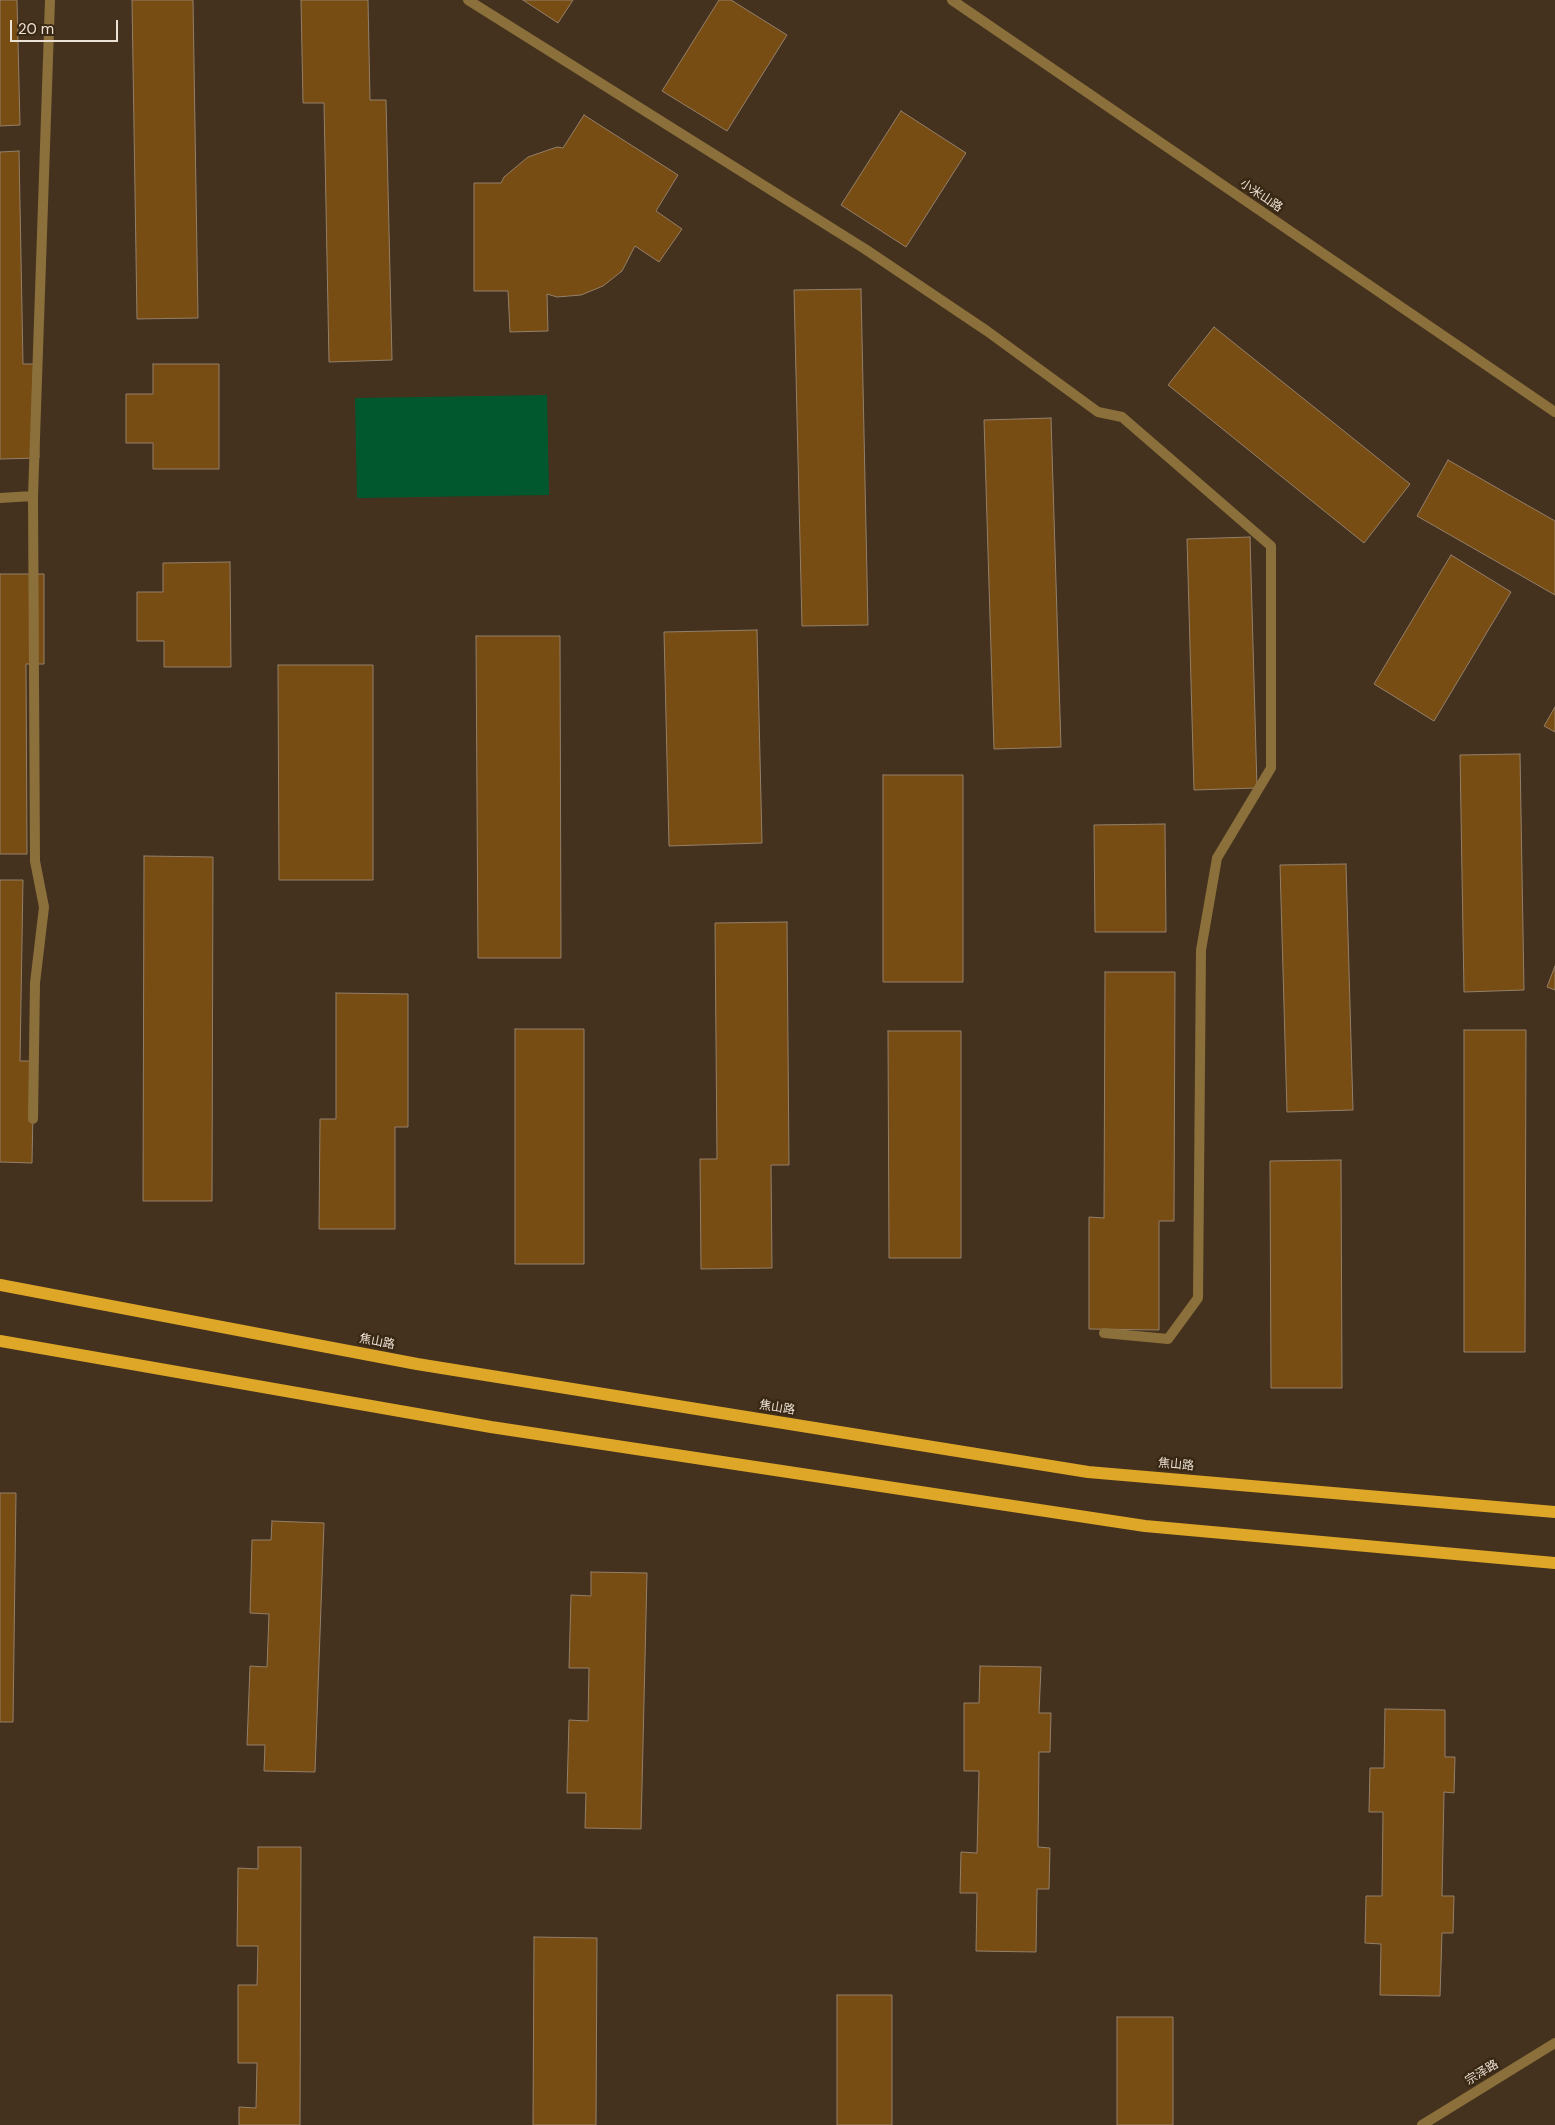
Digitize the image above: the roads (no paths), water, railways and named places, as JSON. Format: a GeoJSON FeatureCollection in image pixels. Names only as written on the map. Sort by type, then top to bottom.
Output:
{"type":"FeatureCollection","features":[{"type":"Feature","properties":{"kind":"main road","name":"焦山路"},"geometry":{"type":"LineString","coordinates":[[0,1285],[417,1364],[1088,1472],[1555,1512]]}},
{"type":"Feature","properties":{"kind":"main road"},"geometry":{"type":"LineString","coordinates":[[0,1341],[490,1427],[1145,1526],[1555,1563]]}},
{"type":"Feature","properties":{"kind":"street"},"geometry":{"type":"LineString","coordinates":[[33,1119],[35,983],[44,907],[35,861],[33,496],[50,0]]}},
{"type":"Feature","properties":{"kind":"street"},"geometry":{"type":"LineString","coordinates":[[468,0],[865,249],[987,331],[1098,412],[1122,418],[1271,546],[1271,768],[1217,858],[1201,950],[1198,1298],[1168,1339],[1104,1333]]}},
{"type":"Feature","properties":{"kind":"street","name":"小米山路"},"geometry":{"type":"LineString","coordinates":[[952,0],[1555,412]]}},
{"type":"Feature","properties":{"kind":"street"},"geometry":{"type":"LineString","coordinates":[[0,498],[33,496]]}},
{"type":"Feature","properties":{"kind":"street","name":"宗泽路"},"geometry":{"type":"LineString","coordinates":[[1422,2125],[1555,2043]]}}]}
